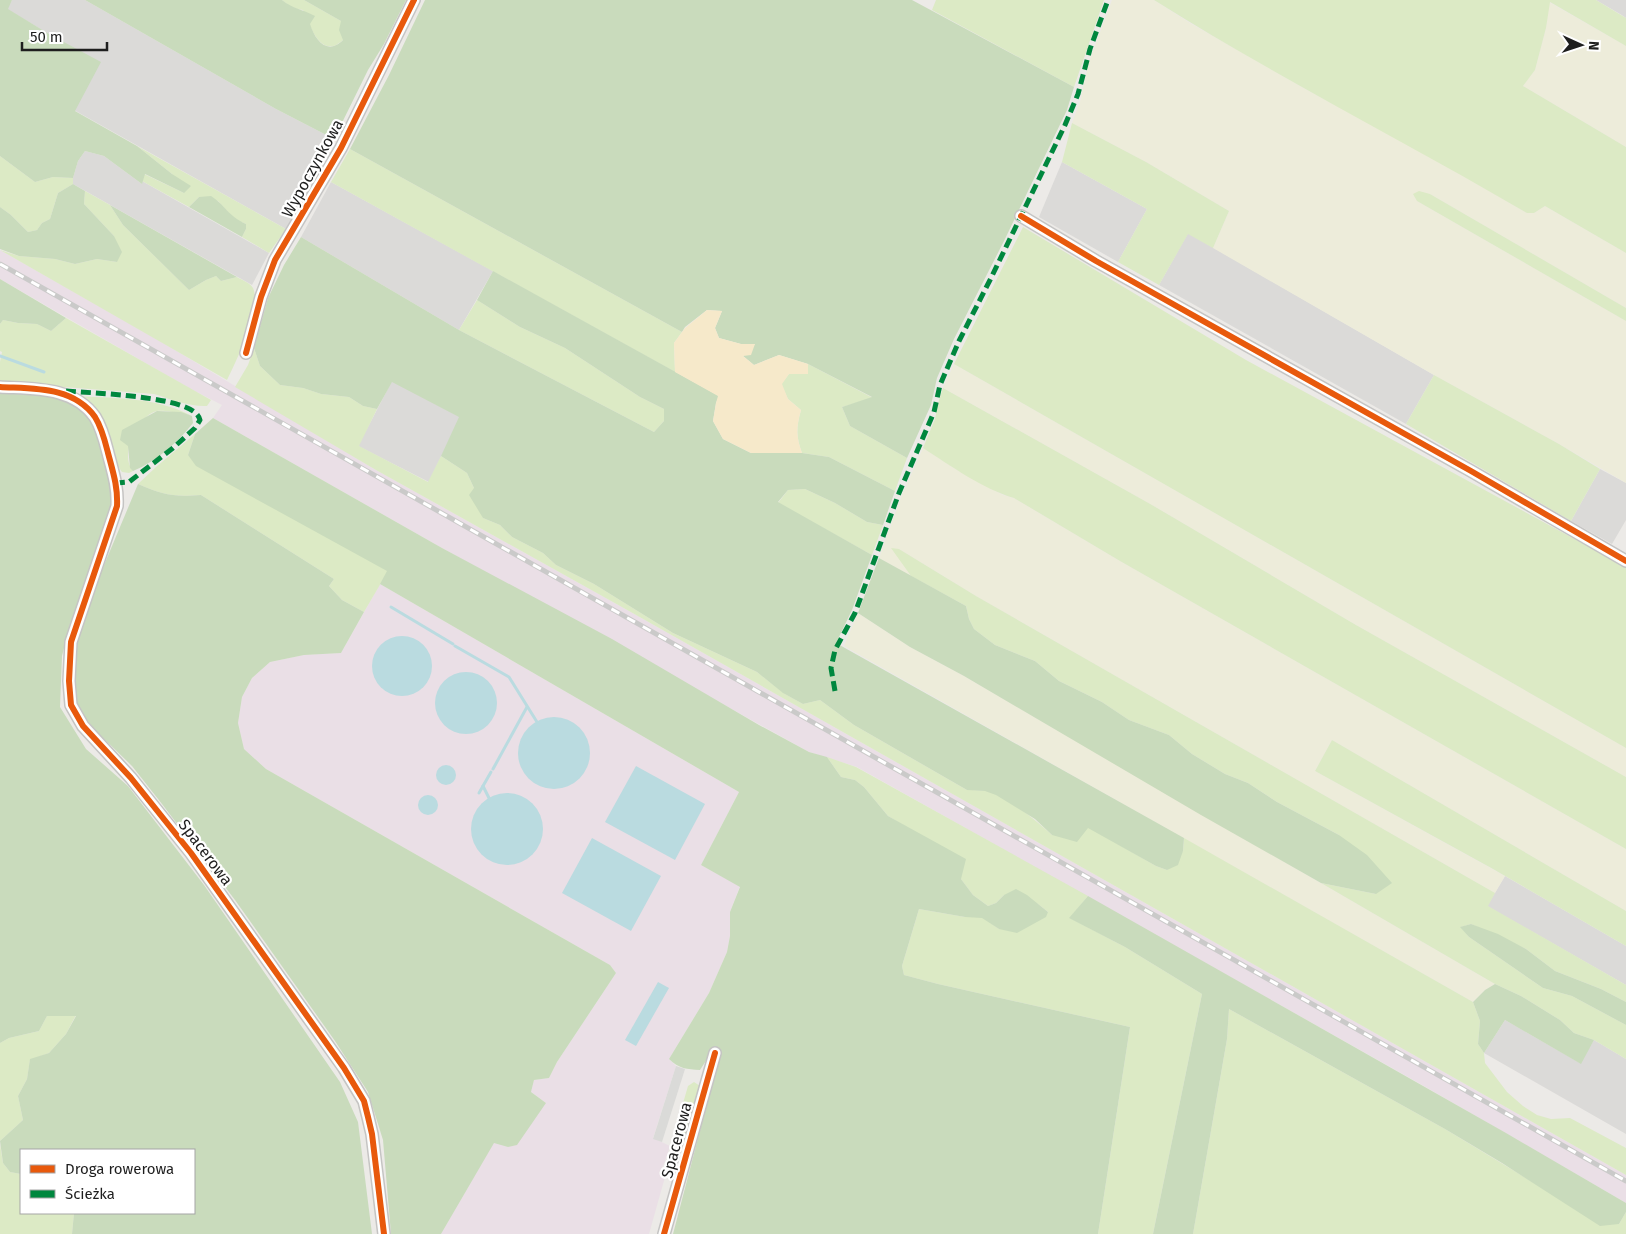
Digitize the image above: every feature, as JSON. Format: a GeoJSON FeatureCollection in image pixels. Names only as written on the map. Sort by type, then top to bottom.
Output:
{"type":"FeatureCollection","features":[{"type":"Feature","properties":{"kind":"street","name":"Wypoczynkowa"},"geometry":{"type":"LineString","coordinates":[[246,353],[261,297],[276,260],[341,148],[414,0]]}},
{"type":"Feature","properties":{"kind":"street"},"geometry":{"type":"LineString","coordinates":[[1021,216],[1626,561]]}},
{"type":"Feature","properties":{"kind":"street","name":"Spacerowa"},"geometry":{"type":"LineString","coordinates":[[0,387],[56,391],[87,408],[96,418],[102,431],[117,483],[117,506],[71,642],[70,705],[83,726],[131,778],[191,853],[344,1068],[364,1101],[372,1134],[384,1234]]}},
{"type":"Feature","properties":{"kind":"street","name":"Spacerowa"},"geometry":{"type":"LineString","coordinates":[[664,1234],[715,1053]]}},
{"type":"Feature","properties":{"kind":"shaded area"},"geometry":{"type":"Polygon","coordinates":[[[12,0],[85,0],[276,109],[334,139],[286,229],[74,110],[49,34],[7,9],[12,0]]]}},
{"type":"Feature","properties":{"kind":"shaded area"},"geometry":{"type":"Polygon","coordinates":[[[1596,0],[1626,0],[1626,18],[1620,14],[1596,0]]]}},
{"type":"Feature","properties":{"kind":"shaded area"},"geometry":{"type":"Polygon","coordinates":[[[85,151],[104,156],[142,184],[142,181],[269,253],[252,285],[73,184],[78,161],[85,151]]]}},
{"type":"Feature","properties":{"kind":"shaded area"},"geometry":{"type":"Polygon","coordinates":[[[1062,162],[1147,209],[1118,262],[1039,217],[1062,162]]]}},
{"type":"Feature","properties":{"kind":"shaded area"},"geometry":{"type":"Polygon","coordinates":[[[331,182],[493,271],[459,330],[301,237],[331,182]]]}},
{"type":"Feature","properties":{"kind":"shaded area"},"geometry":{"type":"Polygon","coordinates":[[[1188,233],[1434,375],[1406,424],[1159,285],[1188,233]]]}},
{"type":"Feature","properties":{"kind":"shaded area"},"geometry":{"type":"Polygon","coordinates":[[[0,250],[153,337],[376,470],[1626,1175],[1626,1203],[1417,1082],[857,767],[809,752],[213,418],[222,405],[189,388],[0,279],[0,250]]]}},
{"type":"Feature","properties":{"kind":"shaded area"},"geometry":{"type":"Polygon","coordinates":[[[392,381],[460,417],[429,482],[358,446],[392,381]]]}},
{"type":"Feature","properties":{"kind":"shaded area"},"geometry":{"type":"Polygon","coordinates":[[[1600,469],[1626,483],[1626,520],[1612,544],[1571,521],[1600,469]]]}},
{"type":"Feature","properties":{"kind":"shaded area"},"geometry":{"type":"Polygon","coordinates":[[[380,584],[739,792],[701,865],[740,886],[730,912],[730,936],[727,952],[709,993],[669,1059],[676,1066],[653,1138],[670,1146],[659,1173],[665,1177],[649,1234],[441,1234],[494,1142],[508,1147],[546,1103],[531,1092],[534,1080],[549,1078],[557,1062],[616,973],[610,965],[266,769],[244,749],[238,723],[242,697],[252,678],[270,662],[304,655],[341,653],[380,584]]]}},
{"type":"Feature","properties":{"kind":"shaded area"},"geometry":{"type":"Polygon","coordinates":[[[1505,876],[1626,946],[1626,985],[1487,906],[1505,876]]]}},
{"type":"Feature","properties":{"kind":"shaded area"},"geometry":{"type":"Polygon","coordinates":[[[1505,1020],[1580,1063],[1594,1040],[1626,1059],[1626,1134],[1484,1053],[1505,1020]]]}},
{"type":"Feature","properties":{"kind":"shaded area"},"geometry":{"type":"Polygon","coordinates":[[[676,1066],[685,1069],[662,1142],[653,1139],[676,1066]]]}},
{"type":"Feature","properties":{"kind":"green space"},"geometry":{"type":"Polygon","coordinates":[[[0,0],[12,0],[8,9],[101,62],[75,111],[137,146],[172,174],[191,186],[184,193],[145,174],[142,184],[104,156],[85,151],[78,161],[73,178],[53,177],[35,182],[0,156],[0,0]]]}},
{"type":"Feature","properties":{"kind":"green space"},"geometry":{"type":"Polygon","coordinates":[[[85,0],[282,0],[315,16],[310,24],[315,36],[322,44],[332,46],[337,45],[343,40],[339,30],[341,21],[304,0],[406,0],[384,44],[368,70],[334,139],[276,109],[85,0]]]}},
{"type":"Feature","properties":{"kind":"green space"},"geometry":{"type":"Polygon","coordinates":[[[282,0],[304,0],[341,21],[344,39],[336,45],[329,46],[323,44],[313,32],[303,10],[292,8],[282,0]]]}},
{"type":"Feature","properties":{"kind":"green space"},"geometry":{"type":"Polygon","coordinates":[[[425,0],[912,0],[1074,87],[1067,110],[954,339],[937,378],[931,405],[907,458],[850,426],[842,407],[872,397],[808,364],[779,355],[754,365],[743,356],[755,344],[741,344],[719,338],[715,328],[722,311],[707,310],[685,327],[682,332],[350,149],[389,75],[425,0]]]}},
{"type":"Feature","properties":{"kind":"green space"},"geometry":{"type":"Polygon","coordinates":[[[936,0],[1104,0],[1074,87],[932,10],[936,0]]]}},
{"type":"Feature","properties":{"kind":"green space"},"geometry":{"type":"Polygon","coordinates":[[[1112,0],[1154,0],[1190,23],[1309,91],[1442,163],[1527,213],[1534,213],[1545,206],[1626,253],[1626,308],[1430,194],[1417,201],[1626,321],[1626,483],[1213,248],[1229,211],[1146,162],[1072,123],[1080,102],[1089,62],[1112,0]]]}},
{"type":"Feature","properties":{"kind":"green space"},"geometry":{"type":"Polygon","coordinates":[[[1154,0],[1596,0],[1626,18],[1626,46],[1550,2],[1546,28],[1535,70],[1523,86],[1626,147],[1626,253],[1545,206],[1534,213],[1527,213],[1293,82],[1154,0]]]}},
{"type":"Feature","properties":{"kind":"green space"},"geometry":{"type":"Polygon","coordinates":[[[1549,2],[1626,46],[1626,147],[1523,86],[1535,70],[1546,28],[1549,2]]]}},
{"type":"Feature","properties":{"kind":"green space"},"geometry":{"type":"Polygon","coordinates":[[[1072,123],[1146,162],[1229,211],[1213,248],[1188,234],[1159,285],[1118,262],[1147,209],[1062,162],[1072,123]]]}},
{"type":"Feature","properties":{"kind":"green space"},"geometry":{"type":"Polygon","coordinates":[[[137,146],[286,229],[269,253],[242,237],[246,224],[234,219],[218,201],[199,197],[189,207],[142,181],[144,174],[184,193],[172,174],[137,146]]]}},
{"type":"Feature","properties":{"kind":"green space"},"geometry":{"type":"Polygon","coordinates":[[[350,149],[682,332],[674,343],[675,372],[331,182],[350,149]]]}},
{"type":"Feature","properties":{"kind":"green space"},"geometry":{"type":"Polygon","coordinates":[[[0,156],[35,182],[53,177],[73,178],[73,184],[58,193],[50,219],[42,223],[37,230],[28,232],[0,207],[0,156]]]}},
{"type":"Feature","properties":{"kind":"green space"},"geometry":{"type":"Polygon","coordinates":[[[73,184],[85,191],[84,204],[114,236],[122,252],[117,262],[97,259],[75,264],[55,259],[19,256],[0,249],[0,207],[28,232],[37,230],[42,223],[50,219],[58,193],[73,184]]]}},
{"type":"Feature","properties":{"kind":"green space"},"geometry":{"type":"Polygon","coordinates":[[[85,191],[110,205],[123,225],[189,290],[216,276],[221,281],[237,277],[253,288],[255,297],[251,321],[242,348],[227,380],[0,250],[19,256],[55,259],[75,264],[97,259],[117,262],[114,236],[84,204],[85,191]]]}},
{"type":"Feature","properties":{"kind":"green space"},"geometry":{"type":"Polygon","coordinates":[[[1419,191],[1430,194],[1626,308],[1626,321],[1417,201],[1413,194],[1419,191]]]}},
{"type":"Feature","properties":{"kind":"green space"},"geometry":{"type":"Polygon","coordinates":[[[211,196],[235,218],[246,224],[242,237],[189,207],[199,197],[211,196]]]}},
{"type":"Feature","properties":{"kind":"green space"},"geometry":{"type":"Polygon","coordinates":[[[110,205],[237,277],[221,281],[216,276],[189,290],[123,225],[110,205]]]}},
{"type":"Feature","properties":{"kind":"green space"},"geometry":{"type":"Polygon","coordinates":[[[1023,227],[1246,360],[1626,567],[1626,748],[954,364],[1023,227]]]}},
{"type":"Feature","properties":{"kind":"green space"},"geometry":{"type":"Polygon","coordinates":[[[301,237],[459,330],[654,432],[664,421],[664,409],[640,397],[565,348],[520,327],[477,300],[493,271],[719,396],[713,421],[723,439],[751,453],[802,453],[829,457],[895,491],[883,525],[867,522],[835,503],[805,489],[788,490],[778,502],[872,555],[852,610],[836,643],[1184,838],[1183,851],[1178,865],[1167,870],[1156,866],[1088,828],[1077,842],[1052,835],[1035,819],[996,795],[985,791],[967,790],[854,725],[820,700],[803,704],[783,693],[757,672],[673,633],[594,584],[556,565],[543,553],[512,537],[500,525],[483,518],[469,495],[474,488],[467,473],[441,456],[459,417],[392,382],[377,409],[363,406],[349,397],[321,394],[303,388],[280,385],[260,366],[254,348],[268,298],[284,265],[301,237]]]}},
{"type":"Feature","properties":{"kind":"green space"},"geometry":{"type":"Polygon","coordinates":[[[0,279],[66,318],[51,331],[37,324],[3,320],[0,324],[0,279]]]}},
{"type":"Feature","properties":{"kind":"green space"},"geometry":{"type":"Polygon","coordinates":[[[477,300],[520,327],[565,348],[640,397],[664,409],[664,421],[654,432],[459,330],[477,300]]]}},
{"type":"Feature","properties":{"kind":"green space"},"geometry":{"type":"Polygon","coordinates":[[[66,318],[211,400],[207,406],[200,406],[154,394],[0,382],[2,352],[0,351],[0,324],[3,320],[37,324],[51,331],[66,318]]]}},
{"type":"Feature","properties":{"kind":"green space"},"geometry":{"type":"Polygon","coordinates":[[[254,348],[260,366],[280,385],[303,388],[321,394],[349,397],[363,406],[377,409],[359,446],[428,482],[441,456],[467,473],[474,488],[483,518],[500,525],[512,537],[543,553],[556,565],[594,584],[673,633],[757,672],[785,694],[803,704],[820,700],[854,725],[967,790],[987,791],[1013,804],[1052,835],[1088,827],[1156,866],[1167,870],[1183,851],[1184,838],[1473,1002],[1480,1021],[1478,1044],[1484,1053],[1485,1063],[1507,1092],[1537,1115],[1551,1119],[1570,1118],[1626,1148],[1626,1175],[376,470],[235,387],[248,365],[254,348]]]}},
{"type":"Feature","properties":{"kind":"green space"},"geometry":{"type":"Polygon","coordinates":[[[808,364],[873,398],[842,407],[850,426],[907,458],[895,491],[829,457],[802,453],[797,432],[801,410],[788,399],[781,384],[789,374],[808,374],[808,364]]]}},
{"type":"Feature","properties":{"kind":"green space"},"geometry":{"type":"Polygon","coordinates":[[[954,364],[1626,748],[1626,777],[1356,625],[1152,505],[943,388],[954,364]]]}},
{"type":"Feature","properties":{"kind":"green space"},"geometry":{"type":"Polygon","coordinates":[[[1434,375],[1559,444],[1600,469],[1571,521],[1406,424],[1434,375]]]}},
{"type":"Feature","properties":{"kind":"green space"},"geometry":{"type":"Polygon","coordinates":[[[943,388],[1152,505],[1356,625],[1626,777],[1626,849],[1120,561],[1014,498],[991,489],[967,476],[923,448],[935,419],[943,388]]]}},
{"type":"Feature","properties":{"kind":"green space"},"geometry":{"type":"Polygon","coordinates":[[[0,390],[50,394],[88,413],[97,428],[116,498],[91,576],[70,624],[62,656],[60,707],[86,749],[128,786],[204,885],[340,1082],[358,1122],[372,1234],[72,1234],[74,1214],[195,1214],[195,1149],[20,1149],[20,1174],[10,1172],[3,1163],[0,1141],[23,1120],[18,1096],[27,1079],[30,1059],[49,1053],[66,1034],[76,1016],[47,1016],[39,1031],[9,1038],[0,1043],[0,390]]]}},
{"type":"Feature","properties":{"kind":"green space"},"geometry":{"type":"Polygon","coordinates":[[[74,396],[119,398],[149,402],[164,405],[192,416],[160,411],[150,414],[137,428],[129,446],[129,464],[133,471],[129,473],[122,472],[118,465],[111,440],[103,424],[94,413],[74,396]]]}},
{"type":"Feature","properties":{"kind":"green space"},"geometry":{"type":"Polygon","coordinates":[[[157,411],[181,412],[192,416],[193,423],[166,451],[133,471],[130,468],[128,446],[120,440],[122,430],[157,411]]]}},
{"type":"Feature","properties":{"kind":"green space"},"geometry":{"type":"Polygon","coordinates":[[[213,418],[442,548],[612,639],[759,725],[809,752],[827,757],[841,777],[855,780],[864,787],[888,816],[966,859],[961,879],[973,895],[988,906],[996,903],[1004,895],[1016,889],[1027,895],[1048,912],[1046,917],[1017,933],[999,929],[982,918],[919,909],[902,966],[904,975],[1130,1027],[1098,1234],[673,1234],[719,1058],[713,1050],[700,1070],[680,1067],[669,1059],[709,993],[727,952],[730,936],[730,912],[740,887],[701,865],[739,792],[380,584],[387,571],[196,466],[188,455],[195,434],[213,418]]]}},
{"type":"Feature","properties":{"kind":"green space"},"geometry":{"type":"Polygon","coordinates":[[[195,434],[188,455],[388,571],[364,612],[342,600],[329,586],[334,579],[201,495],[183,496],[168,494],[138,484],[195,434]]]}},
{"type":"Feature","properties":{"kind":"green space"},"geometry":{"type":"Polygon","coordinates":[[[923,448],[959,471],[1003,495],[1014,498],[1120,561],[1626,849],[1626,911],[1332,740],[1315,771],[1505,876],[1495,893],[976,596],[899,549],[905,567],[911,576],[879,558],[902,495],[923,448]]]}},
{"type":"Feature","properties":{"kind":"green space"},"geometry":{"type":"Polygon","coordinates":[[[138,484],[168,494],[183,496],[201,495],[334,579],[329,586],[342,600],[364,612],[341,653],[304,655],[270,662],[252,678],[242,697],[238,723],[244,749],[266,769],[610,965],[616,973],[557,1062],[549,1078],[534,1080],[531,1092],[546,1103],[517,1145],[508,1147],[494,1143],[441,1234],[391,1234],[383,1140],[368,1092],[335,1041],[235,900],[132,766],[96,731],[77,708],[73,692],[75,644],[89,601],[138,484]]]}},
{"type":"Feature","properties":{"kind":"green space"},"geometry":{"type":"Polygon","coordinates":[[[805,489],[835,503],[867,522],[883,525],[872,555],[778,503],[788,490],[805,489]]]}},
{"type":"Feature","properties":{"kind":"green space"},"geometry":{"type":"Polygon","coordinates":[[[891,548],[899,549],[976,596],[1495,893],[1488,906],[1626,985],[1626,1002],[1601,989],[1555,971],[1526,949],[1471,924],[1461,927],[1469,937],[1543,988],[1572,996],[1626,1025],[1626,1059],[1594,1040],[1574,1033],[1560,1020],[1521,996],[1495,984],[1321,883],[1376,894],[1339,835],[1277,802],[1248,783],[1225,774],[1192,754],[1169,735],[1129,720],[1102,702],[1059,681],[1035,661],[995,645],[974,629],[966,606],[911,576],[891,548]]]}},
{"type":"Feature","properties":{"kind":"green space"},"geometry":{"type":"Polygon","coordinates":[[[879,558],[966,606],[974,629],[995,645],[1035,661],[1059,681],[1102,702],[1129,720],[1169,735],[1192,754],[1225,774],[1248,783],[1277,802],[1339,835],[1367,855],[1392,883],[1376,894],[1321,883],[964,676],[910,647],[858,613],[879,558]]]}},
{"type":"Feature","properties":{"kind":"green space"},"geometry":{"type":"Polygon","coordinates":[[[858,613],[910,647],[964,676],[1495,984],[1485,990],[1473,1002],[844,646],[858,613]]]}},
{"type":"Feature","properties":{"kind":"green space"},"geometry":{"type":"Polygon","coordinates":[[[1332,740],[1626,911],[1626,946],[1493,869],[1315,771],[1332,740]]]}},
{"type":"Feature","properties":{"kind":"green space"},"geometry":{"type":"Polygon","coordinates":[[[827,757],[856,767],[1088,896],[1070,918],[1125,947],[1202,994],[1153,1234],[1098,1234],[1130,1027],[904,975],[902,966],[919,909],[965,917],[982,917],[999,929],[1048,912],[1038,904],[1004,895],[996,903],[988,906],[973,895],[961,879],[910,829],[888,816],[864,787],[855,780],[841,777],[827,757]]]}},
{"type":"Feature","properties":{"kind":"green space"},"geometry":{"type":"Polygon","coordinates":[[[1088,896],[1626,1203],[1626,1212],[1619,1224],[1600,1226],[1445,1129],[1229,1009],[1227,1039],[1193,1234],[1153,1234],[1202,994],[1125,947],[1069,918],[1088,896]]]}},
{"type":"Feature","properties":{"kind":"green space"},"geometry":{"type":"Polygon","coordinates":[[[1471,924],[1498,934],[1526,949],[1555,971],[1601,989],[1626,1002],[1626,1025],[1572,996],[1543,988],[1469,937],[1460,927],[1471,924]]]}},
{"type":"Feature","properties":{"kind":"green space"},"geometry":{"type":"Polygon","coordinates":[[[1495,984],[1521,996],[1560,1020],[1574,1033],[1594,1040],[1581,1064],[1505,1020],[1484,1053],[1478,1044],[1480,1021],[1473,1002],[1485,990],[1495,984]]]}},
{"type":"Feature","properties":{"kind":"green space"},"geometry":{"type":"Polygon","coordinates":[[[1229,1009],[1445,1129],[1544,1189],[1619,1224],[1626,1212],[1626,1234],[1193,1234],[1227,1039],[1229,1009]]]}},
{"type":"Feature","properties":{"kind":"green space"},"geometry":{"type":"Polygon","coordinates":[[[76,1015],[66,1034],[49,1053],[30,1060],[27,1079],[18,1096],[23,1120],[0,1141],[0,1043],[9,1038],[39,1031],[47,1016],[76,1015]]]}},
{"type":"Feature","properties":{"kind":"green space"},"geometry":{"type":"Polygon","coordinates":[[[694,1082],[700,1086],[686,1136],[680,1138],[677,1137],[675,1131],[688,1086],[694,1082]]]}},
{"type":"Feature","properties":{"kind":"green space"},"geometry":{"type":"Polygon","coordinates":[[[0,1144],[3,1163],[10,1172],[20,1174],[20,1214],[74,1214],[72,1234],[0,1234],[0,1144]]]}},
{"type":"Feature","properties":{"kind":"sand"},"geometry":{"type":"Polygon","coordinates":[[[707,310],[722,311],[715,328],[719,338],[741,344],[755,344],[751,355],[743,356],[754,365],[779,355],[808,364],[808,374],[789,374],[782,384],[788,399],[801,410],[797,432],[802,453],[751,453],[723,439],[713,421],[718,396],[675,372],[674,343],[685,328],[707,310]]]}},
{"type":"Feature","properties":{"kind":"water"},"geometry":{"type":"Polygon","coordinates":[[[396,636],[408,636],[419,641],[427,649],[432,660],[430,678],[419,691],[408,696],[396,696],[385,691],[377,683],[372,672],[372,660],[377,649],[385,641],[396,636]]]}},
{"type":"Feature","properties":{"kind":"water"},"geometry":{"type":"Polygon","coordinates":[[[466,672],[478,675],[488,681],[494,691],[497,703],[494,715],[488,725],[478,731],[466,734],[454,731],[444,725],[438,715],[435,703],[438,691],[444,681],[454,675],[466,672]]]}},
{"type":"Feature","properties":{"kind":"water"},"geometry":{"type":"Polygon","coordinates":[[[554,717],[574,723],[584,733],[590,753],[584,773],[574,783],[554,789],[534,783],[524,773],[518,753],[524,733],[534,723],[554,717]]]}},
{"type":"Feature","properties":{"kind":"water"},"geometry":{"type":"Polygon","coordinates":[[[442,765],[450,765],[456,771],[456,779],[450,785],[442,785],[436,779],[436,771],[442,765]]]}},
{"type":"Feature","properties":{"kind":"water"},"geometry":{"type":"Polygon","coordinates":[[[636,766],[705,804],[675,860],[605,822],[636,766]]]}},
{"type":"Feature","properties":{"kind":"water"},"geometry":{"type":"Polygon","coordinates":[[[507,793],[527,799],[537,809],[543,829],[537,849],[527,859],[507,865],[487,859],[477,849],[471,829],[477,809],[487,799],[507,793]]]}},
{"type":"Feature","properties":{"kind":"water"},"geometry":{"type":"Polygon","coordinates":[[[424,795],[432,795],[438,801],[438,809],[432,815],[424,815],[418,809],[418,801],[424,795]]]}},
{"type":"Feature","properties":{"kind":"water"},"geometry":{"type":"Polygon","coordinates":[[[592,838],[661,876],[631,931],[562,893],[592,838]]]}},
{"type":"Feature","properties":{"kind":"water"},"geometry":{"type":"Polygon","coordinates":[[[658,982],[669,988],[636,1046],[625,1040],[658,982]]]}},
{"type":"Feature","properties":{"kind":"waterway"},"geometry":{"type":"LineString","coordinates":[[0,356],[44,372]]}},
{"type":"Feature","properties":{"kind":"waterway"},"geometry":{"type":"LineString","coordinates":[[391,607],[453,644]]}},
{"type":"Feature","properties":{"kind":"waterway"},"geometry":{"type":"LineString","coordinates":[[455,646],[509,677],[537,722]]}},
{"type":"Feature","properties":{"kind":"waterway"},"geometry":{"type":"LineString","coordinates":[[493,769],[527,707]]}},
{"type":"Feature","properties":{"kind":"waterway"},"geometry":{"type":"LineString","coordinates":[[479,793],[491,772]]}},
{"type":"Feature","properties":{"kind":"waterway"},"geometry":{"type":"LineString","coordinates":[[483,786],[489,798]]}},
{"type":"Feature","properties":{"kind":"railway"},"geometry":{"type":"LineString","coordinates":[[0,264],[1626,1181]]}},
{"type":"Feature","properties":{"kind":"marked path"},"geometry":{"type":"LineString","coordinates":[[835,691],[831,668],[835,650],[855,613],[899,493],[934,412],[940,385],[959,341],[1065,125],[1078,94],[1090,49],[1108,0]]}},
{"type":"Feature","properties":{"kind":"marked path"},"geometry":{"type":"LineString","coordinates":[[66,391],[132,396],[168,402],[183,406],[193,411],[199,417],[200,420],[195,428],[173,448],[129,482],[117,483]]}},
{"type":"Feature","properties":{"kind":"cycle path"},"geometry":{"type":"LineString","coordinates":[[246,353],[261,297],[275,260],[341,148],[414,0]]}},
{"type":"Feature","properties":{"kind":"cycle path"},"geometry":{"type":"LineString","coordinates":[[1021,216],[1096,261],[1471,471],[1626,561]]}},
{"type":"Feature","properties":{"kind":"cycle path"},"geometry":{"type":"LineString","coordinates":[[0,387],[39,389],[64,394],[86,407],[100,426],[115,480],[117,506],[71,642],[69,681],[71,705],[83,726],[131,778],[191,853],[344,1068],[364,1101],[372,1134],[384,1234]]}},
{"type":"Feature","properties":{"kind":"cycle path"},"geometry":{"type":"LineString","coordinates":[[664,1234],[715,1053]]}}]}
